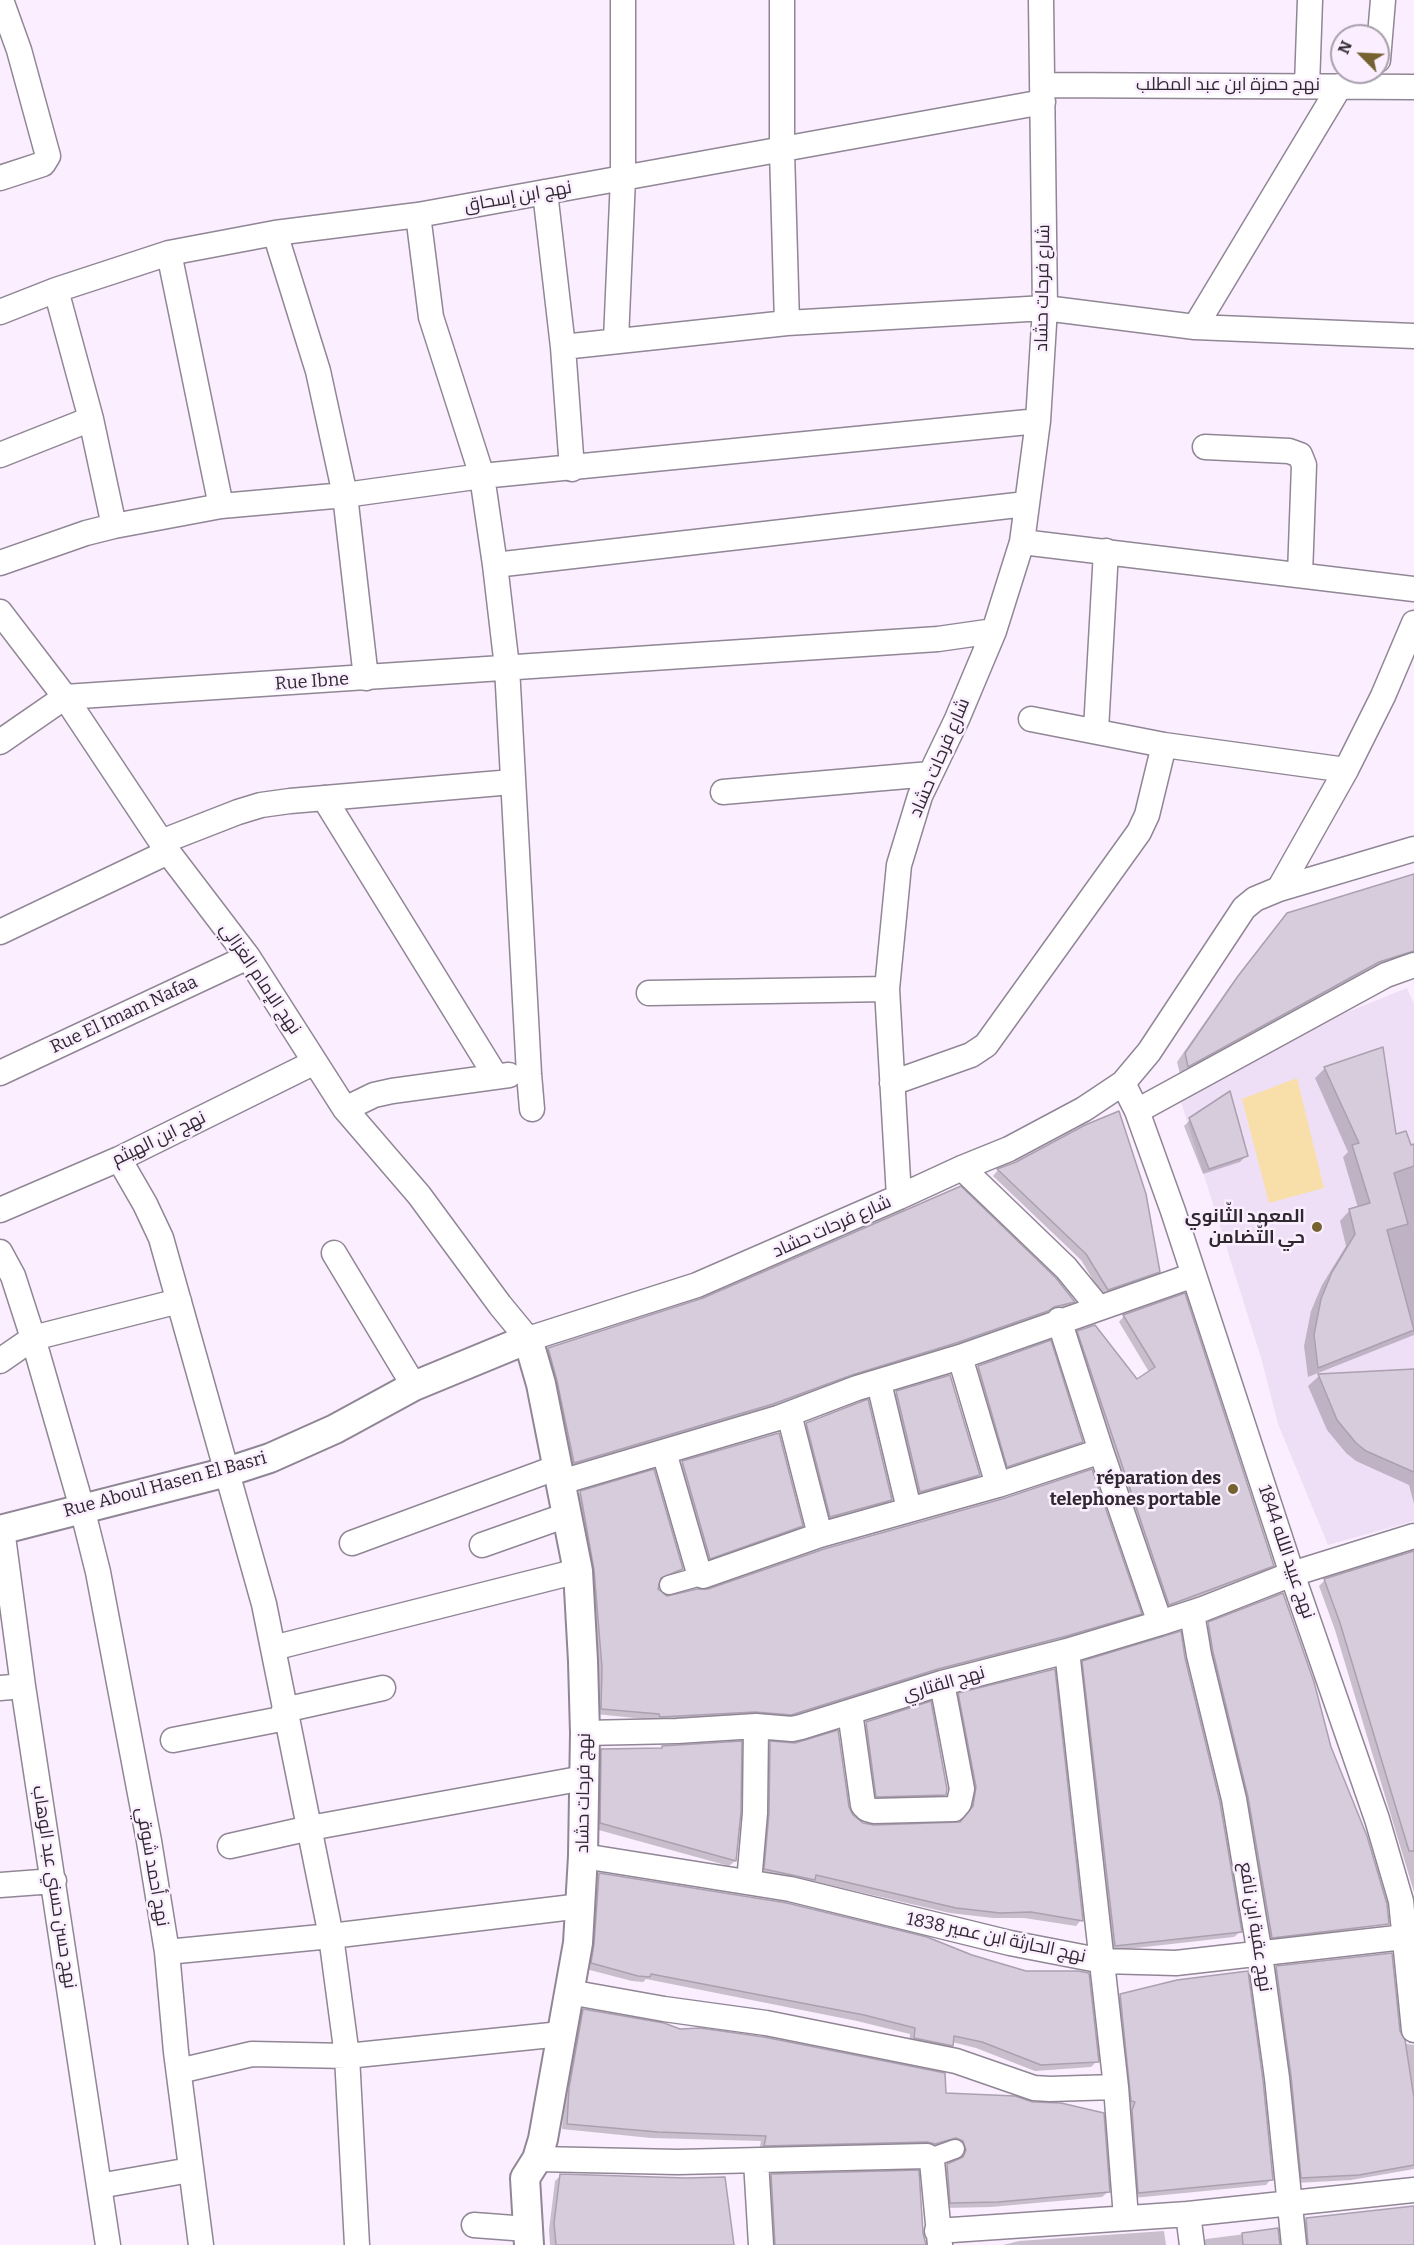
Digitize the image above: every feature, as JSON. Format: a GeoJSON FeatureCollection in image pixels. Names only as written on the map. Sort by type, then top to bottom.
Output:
{"type":"FeatureCollection","features":[{"type":"Feature","properties":{"kind":"street"},"geometry":{"type":"LineString","coordinates":[[0,178],[43,164],[48,156],[9,54],[1,0]]}},
{"type":"Feature","properties":{"kind":"street"},"geometry":{"type":"LineString","coordinates":[[616,340],[624,178],[622,0]]}},
{"type":"Feature","properties":{"kind":"street"},"geometry":{"type":"LineString","coordinates":[[782,0],[782,151],[787,323]]}},
{"type":"Feature","properties":{"kind":"street","name":"شارع فرحات حشاد"},"geometry":{"type":"LineString","coordinates":[[528,1339],[697,1285],[899,1197],[887,989],[899,865],[920,796],[957,719],[994,631],[1022,542],[1038,421],[1045,308],[1041,0]]}},
{"type":"Feature","properties":{"kind":"street"},"geometry":{"type":"LineString","coordinates":[[1306,86],[1310,0]]}},
{"type":"Feature","properties":{"kind":"street"},"geometry":{"type":"LineString","coordinates":[[1381,24],[1383,0]]}},
{"type":"Feature","properties":{"kind":"street","name":"نهج حمزة ابن عبد المطلب"},"geometry":{"type":"LineString","coordinates":[[1390,82],[1414,87]]}},
{"type":"Feature","properties":{"kind":"street","name":"نهج حمزة ابن عبد المطلب"},"geometry":{"type":"LineString","coordinates":[[1042,94],[1350,84]]}},
{"type":"Feature","properties":{"kind":"street"},"geometry":{"type":"LineString","coordinates":[[1195,327],[1340,86]]}},
{"type":"Feature","properties":{"kind":"street","name":"نهج ابن إسحاق"},"geometry":{"type":"LineString","coordinates":[[0,312],[56,290],[169,254],[275,233],[418,215],[782,151],[1042,94]]}},
{"type":"Feature","properties":{"kind":"street"},"geometry":{"type":"LineString","coordinates":[[545,192],[573,469]]}},
{"type":"Feature","properties":{"kind":"street"},"geometry":{"type":"LineString","coordinates":[[418,215],[431,317],[482,476],[495,565],[507,667],[532,1109]]}},
{"type":"Feature","properties":{"kind":"street"},"geometry":{"type":"LineString","coordinates":[[275,233],[318,371],[345,495],[366,678]]}},
{"type":"Feature","properties":{"kind":"street"},"geometry":{"type":"LineString","coordinates":[[169,254],[221,506]]}},
{"type":"Feature","properties":{"kind":"street"},"geometry":{"type":"LineString","coordinates":[[56,290],[91,419],[114,525]]}},
{"type":"Feature","properties":{"kind":"street"},"geometry":{"type":"LineString","coordinates":[[562,347],[787,323],[1045,308],[1195,327],[1414,336]]}},
{"type":"Feature","properties":{"kind":"street"},"geometry":{"type":"LineString","coordinates":[[0,455],[91,419]]}},
{"type":"Feature","properties":{"kind":"street"},"geometry":{"type":"LineString","coordinates":[[0,563],[114,525],[221,506],[345,495],[482,476],[573,469],[1038,421]]}},
{"type":"Feature","properties":{"kind":"street"},"geometry":{"type":"LineString","coordinates":[[1204,447],[1288,451],[1300,455],[1304,465],[1300,575]]}},
{"type":"Feature","properties":{"kind":"street"},"geometry":{"type":"LineString","coordinates":[[495,565],[1026,504]]}},
{"type":"Feature","properties":{"kind":"street"},"geometry":{"type":"LineString","coordinates":[[1022,542],[1414,589]]}},
{"type":"Feature","properties":{"kind":"street"},"geometry":{"type":"LineString","coordinates":[[1096,730],[1106,551]]}},
{"type":"Feature","properties":{"kind":"street","name":"نهج الإمام الغزالي"},"geometry":{"type":"LineString","coordinates":[[0,612],[65,697],[164,847],[248,957],[345,1108],[419,1194],[500,1305],[528,1339]]}},
{"type":"Feature","properties":{"kind":"street"},"geometry":{"type":"LineString","coordinates":[[1279,889],[1346,770],[1383,696],[1414,623]]}},
{"type":"Feature","properties":{"kind":"street","name":"Rue Ibne"},"geometry":{"type":"LineString","coordinates":[[65,697],[938,639],[994,631]]}},
{"type":"Feature","properties":{"kind":"street"},"geometry":{"type":"LineString","coordinates":[[0,742],[65,697]]}},
{"type":"Feature","properties":{"kind":"street"},"geometry":{"type":"LineString","coordinates":[[1031,719],[1164,745],[1346,770]]}},
{"type":"Feature","properties":{"kind":"street"},"geometry":{"type":"LineString","coordinates":[[892,1083],[970,1055],[986,1045],[1139,832],[1147,815],[1164,745]]}},
{"type":"Feature","properties":{"kind":"street"},"geometry":{"type":"LineString","coordinates":[[723,792],[930,774]]}},
{"type":"Feature","properties":{"kind":"street"},"geometry":{"type":"LineString","coordinates":[[0,932],[164,847],[238,812],[261,805],[512,782]]}},
{"type":"Feature","properties":{"kind":"street"},"geometry":{"type":"LineString","coordinates":[[324,798],[495,1076]]}},
{"type":"Feature","properties":{"kind":"street"},"geometry":{"type":"LineString","coordinates":[[899,1197],[1019,1144],[1084,1109],[1123,1083],[1149,1052],[1244,908],[1255,898],[1414,849]]}},
{"type":"Feature","properties":{"kind":"street","name":"Rue El Imam Nafaa"},"geometry":{"type":"LineString","coordinates":[[0,1073],[248,957]]}},
{"type":"Feature","properties":{"kind":"street"},"geometry":{"type":"LineString","coordinates":[[1137,1111],[1386,975],[1414,965]]}},
{"type":"Feature","properties":{"kind":"street"},"geometry":{"type":"LineString","coordinates":[[649,993],[887,989]]}},
{"type":"Feature","properties":{"kind":"street","name":"نهج ابن الهيثم"},"geometry":{"type":"LineString","coordinates":[[0,1210],[119,1159],[315,1062]]}},
{"type":"Feature","properties":{"kind":"street"},"geometry":{"type":"LineString","coordinates":[[345,1108],[374,1095],[495,1076],[529,1074]]}},
{"type":"Feature","properties":{"kind":"street","name":"نهج عبيد اللله 1844"},"geometry":{"type":"LineString","coordinates":[[1123,1083],[1137,1111],[1194,1275],[1292,1574],[1353,1746],[1396,1883],[1409,1937],[1414,2030]]}},
{"type":"Feature","properties":{"kind":"street"},"geometry":{"type":"LineString","coordinates":[[119,1159],[146,1204],[161,1238],[264,1604],[331,1936],[347,2056],[357,2245]]}},
{"type":"Feature","properties":{"kind":"street"},"geometry":{"type":"LineString","coordinates":[[962,1168],[1051,1253],[1098,1307]]}},
{"type":"Feature","properties":{"kind":"street","name":"نهج أحمد شوقي"},"geometry":{"type":"LineString","coordinates":[[0,1252],[13,1276],[33,1338],[98,1572],[149,1841],[167,1952],[190,2170],[201,2245]]}},
{"type":"Feature","properties":{"kind":"street"},"geometry":{"type":"LineString","coordinates":[[334,1253],[414,1386]]}},
{"type":"Feature","properties":{"kind":"street"},"geometry":{"type":"LineString","coordinates":[[352,1543],[559,1474],[664,1452],[789,1414],[857,1388],[960,1357],[1059,1320],[1194,1275]]}},
{"type":"Feature","properties":{"kind":"street"},"geometry":{"type":"LineString","coordinates":[[0,1361],[33,1338],[179,1301]]}},
{"type":"Feature","properties":{"kind":"street"},"geometry":{"type":"LineString","coordinates":[[1059,1320],[1160,1623]]}},
{"type":"Feature","properties":{"kind":"street","name":"Rue Aboul Hasen El Basri"},"geometry":{"type":"LineString","coordinates":[[1,1530],[80,1501],[227,1472],[298,1447],[414,1386],[528,1339]]}},
{"type":"Feature","properties":{"kind":"street","name":"نهج فرحات حشاد"},"geometry":{"type":"LineString","coordinates":[[528,1339],[541,1384],[578,1571],[584,1661],[585,1732],[583,1856],[578,1943],[543,2139],[537,2159],[525,2178],[528,2237]]}},
{"type":"Feature","properties":{"kind":"street"},"geometry":{"type":"LineString","coordinates":[[960,1357],[998,1485]]}},
{"type":"Feature","properties":{"kind":"street"},"geometry":{"type":"LineString","coordinates":[[879,1383],[909,1509]]}},
{"type":"Feature","properties":{"kind":"street"},"geometry":{"type":"LineString","coordinates":[[789,1414],[820,1534]]}},
{"type":"Feature","properties":{"kind":"street"},"geometry":{"type":"LineString","coordinates":[[669,1585],[820,1534],[998,1485],[1101,1451]]}},
{"type":"Feature","properties":{"kind":"street"},"geometry":{"type":"LineString","coordinates":[[664,1452],[701,1576]]}},
{"type":"Feature","properties":{"kind":"street"},"geometry":{"type":"LineString","coordinates":[[482,1545],[567,1515]]}},
{"type":"Feature","properties":{"kind":"street","name":"نهج حسن حسني عبد الوهاب"},"geometry":{"type":"LineString","coordinates":[[1,1530],[11,1687],[54,1881],[108,2245]]}},
{"type":"Feature","properties":{"kind":"street","name":"نهج القتاري"},"geometry":{"type":"LineString","coordinates":[[585,1732],[677,1731],[756,1726],[792,1729],[942,1683],[1067,1651],[1160,1623],[1292,1574],[1414,1536]]}},
{"type":"Feature","properties":{"kind":"street"},"geometry":{"type":"LineString","coordinates":[[273,1647],[578,1571]]}},
{"type":"Feature","properties":{"kind":"street","name":"نهج عقبة ابن نافع"},"geometry":{"type":"LineString","coordinates":[[1192,1613],[1199,1655],[1234,1799],[1260,1955],[1277,2078],[1294,2245]]}},
{"type":"Feature","properties":{"kind":"street"},"geometry":{"type":"LineString","coordinates":[[1067,1651],[1103,1961],[1126,2218]]}},
{"type":"Feature","properties":{"kind":"street"},"geometry":{"type":"LineString","coordinates":[[850,1712],[864,1805],[867,1809],[874,1811],[954,1809],[959,1803],[962,1789],[942,1683]]}},
{"type":"Feature","properties":{"kind":"street"},"geometry":{"type":"LineString","coordinates":[[173,1740],[383,1688]]}},
{"type":"Feature","properties":{"kind":"street"},"geometry":{"type":"LineString","coordinates":[[750,1882],[755,1813],[756,1726]]}},
{"type":"Feature","properties":{"kind":"street"},"geometry":{"type":"LineString","coordinates":[[230,1846],[310,1828],[584,1778]]}},
{"type":"Feature","properties":{"kind":"street","name":"نهج الحارثة ابن عمير 1838"},"geometry":{"type":"LineString","coordinates":[[583,1856],[790,1888],[1010,1943],[1103,1961],[1163,1964],[1409,1937]]}},
{"type":"Feature","properties":{"kind":"street"},"geometry":{"type":"LineString","coordinates":[[0,1885],[54,1881]]}},
{"type":"Feature","properties":{"kind":"street"},"geometry":{"type":"LineString","coordinates":[[167,1952],[331,1936],[581,1906]]}},
{"type":"Feature","properties":{"kind":"street"},"geometry":{"type":"LineString","coordinates":[[569,1992],[664,2009],[766,2023],[947,2059],[1034,2088],[1050,2090],[1116,2087]]}},
{"type":"Feature","properties":{"kind":"street"},"geometry":{"type":"LineString","coordinates":[[179,2071],[252,2054],[347,2056],[561,2034]]}},
{"type":"Feature","properties":{"kind":"street"},"geometry":{"type":"LineString","coordinates":[[537,2159],[678,2162],[930,2158],[955,2149]]}},
{"type":"Feature","properties":{"kind":"street"},"geometry":{"type":"LineString","coordinates":[[930,2158],[938,2238],[1414,2190]]}},
{"type":"Feature","properties":{"kind":"street"},"geometry":{"type":"LineString","coordinates":[[756,2161],[761,2245]]}},
{"type":"Feature","properties":{"kind":"street"},"geometry":{"type":"LineString","coordinates":[[99,2186],[190,2170]]}},
{"type":"Feature","properties":{"kind":"street"},"geometry":{"type":"LineString","coordinates":[[1188,2214],[1192,2245]]}},
{"type":"Feature","properties":{"kind":"street"},"geometry":{"type":"LineString","coordinates":[[474,2225],[528,2237]]}},
{"type":"Feature","properties":{"kind":"shaded area","name":"المعهد الثّانوي حي التّضامن"},"geometry":{"type":"Polygon","coordinates":[[[1407,988],[1414,1004],[1414,1521],[1328,1545],[1278,1424],[1262,1361],[1178,1092],[1278,1040],[1407,988]]]}},
{"type":"Feature","properties":{"kind":"shaded area"},"geometry":{"type":"Polygon","coordinates":[[[1297,1078],[1324,1188],[1269,1203],[1242,1099],[1297,1078]]]}},
{"type":"Feature","properties":{"kind":"building"},"geometry":{"type":"Polygon","coordinates":[[[1414,874],[1414,951],[1379,962],[1188,1067],[1185,1053],[1238,976],[1287,913],[1414,874]]]}},
{"type":"Feature","properties":{"kind":"building"},"geometry":{"type":"Polygon","coordinates":[[[1383,1047],[1396,1134],[1406,1131],[1411,1145],[1414,1144],[1414,1166],[1394,1173],[1408,1224],[1387,1230],[1414,1330],[1318,1368],[1314,1335],[1321,1299],[1332,1272],[1355,1234],[1349,1209],[1370,1203],[1352,1145],[1359,1143],[1324,1067],[1383,1047]]]}},
{"type":"Feature","properties":{"kind":"building"},"geometry":{"type":"Polygon","coordinates":[[[1230,1091],[1248,1156],[1209,1169],[1189,1118],[1230,1091]]]}},
{"type":"Feature","properties":{"kind":"building"},"geometry":{"type":"Polygon","coordinates":[[[1119,1111],[1146,1194],[1160,1272],[1108,1290],[1086,1254],[997,1169],[1016,1162],[1085,1125],[1119,1111]]]}},
{"type":"Feature","properties":{"kind":"building"},"geometry":{"type":"Polygon","coordinates":[[[961,1186],[1056,1278],[1075,1302],[1054,1307],[956,1343],[852,1375],[773,1404],[574,1463],[548,1348],[703,1298],[961,1186]]]}},
{"type":"Feature","properties":{"kind":"building"},"geometry":{"type":"Polygon","coordinates":[[[1185,1293],[1274,1566],[1169,1605],[1077,1331],[1095,1325],[1137,1379],[1155,1367],[1123,1315],[1185,1293]]]}},
{"type":"Feature","properties":{"kind":"building"},"geometry":{"type":"Polygon","coordinates":[[[1051,1340],[1083,1442],[1007,1467],[978,1366],[1051,1340]]]}},
{"type":"Feature","properties":{"kind":"building"},"geometry":{"type":"Polygon","coordinates":[[[1414,1369],[1414,1472],[1366,1451],[1356,1443],[1337,1420],[1318,1374],[1414,1369]]]}},
{"type":"Feature","properties":{"kind":"building"},"geometry":{"type":"Polygon","coordinates":[[[950,1375],[980,1475],[920,1492],[896,1391],[950,1375]]]}},
{"type":"Feature","properties":{"kind":"building"},"geometry":{"type":"Polygon","coordinates":[[[868,1399],[892,1500],[830,1517],[806,1423],[868,1399]]]}},
{"type":"Feature","properties":{"kind":"building"},"geometry":{"type":"Polygon","coordinates":[[[779,1433],[803,1526],[710,1559],[682,1461],[779,1433]]]}},
{"type":"Feature","properties":{"kind":"building"},"geometry":{"type":"Polygon","coordinates":[[[654,1469],[683,1569],[661,1578],[658,1589],[667,1596],[697,1589],[708,1589],[824,1549],[1002,1499],[1092,1469],[1142,1614],[938,1669],[791,1715],[755,1712],[660,1717],[659,1714],[601,1709],[602,1668],[594,1570],[580,1491],[654,1469]]]}},
{"type":"Feature","properties":{"kind":"building"},"geometry":{"type":"Polygon","coordinates":[[[1414,1551],[1414,1851],[1409,1851],[1340,1623],[1324,1579],[1414,1551]]]}},
{"type":"Feature","properties":{"kind":"building"},"geometry":{"type":"Polygon","coordinates":[[[1283,1593],[1314,1682],[1331,1747],[1367,1836],[1387,1904],[1389,1924],[1272,1938],[1248,1797],[1213,1652],[1208,1622],[1283,1593]]]}},
{"type":"Feature","properties":{"kind":"building"},"geometry":{"type":"Polygon","coordinates":[[[1181,1631],[1185,1658],[1220,1802],[1242,1932],[1115,1946],[1082,1661],[1181,1631]]]}},
{"type":"Feature","properties":{"kind":"building"},"geometry":{"type":"Polygon","coordinates":[[[1055,1669],[1083,1921],[1031,1912],[1000,1913],[956,1908],[816,1875],[815,1880],[764,1869],[769,1813],[770,1741],[795,1743],[838,1730],[849,1807],[853,1815],[863,1823],[874,1825],[960,1822],[973,1806],[976,1787],[958,1693],[1055,1669]]]}},
{"type":"Feature","properties":{"kind":"building"},"geometry":{"type":"Polygon","coordinates":[[[931,1701],[947,1789],[946,1795],[876,1797],[866,1722],[931,1701]]]}},
{"type":"Feature","properties":{"kind":"building"},"geometry":{"type":"Polygon","coordinates":[[[742,1741],[741,1812],[736,1861],[600,1823],[601,1749],[662,1748],[662,1746],[742,1741]]]}},
{"type":"Feature","properties":{"kind":"building"},"geometry":{"type":"Polygon","coordinates":[[[599,1873],[787,1903],[927,1937],[972,1955],[1026,1971],[1089,1973],[1099,2062],[1041,2065],[982,2042],[954,2036],[953,2046],[914,2038],[915,2028],[864,2015],[651,1974],[650,1977],[638,1976],[591,1963],[599,1873]]]}},
{"type":"Feature","properties":{"kind":"building"},"geometry":{"type":"Polygon","coordinates":[[[1392,1953],[1400,2031],[1405,2040],[1414,2098],[1414,2165],[1359,2175],[1301,2178],[1291,2076],[1276,1966],[1392,1953]]]}},
{"type":"Feature","properties":{"kind":"building"},"geometry":{"type":"Polygon","coordinates":[[[1248,1971],[1263,2080],[1273,2180],[1138,2193],[1132,2110],[1135,2102],[1131,2101],[1120,1994],[1177,1980],[1248,1971]]]}},
{"type":"Feature","properties":{"kind":"building"},"geometry":{"type":"Polygon","coordinates":[[[583,2009],[664,2023],[680,2029],[700,2028],[764,2037],[945,2073],[946,2093],[1015,2096],[1033,2102],[1061,2103],[1104,2113],[1110,2192],[998,2202],[950,2203],[947,2164],[963,2157],[966,2150],[963,2141],[956,2138],[935,2144],[927,2142],[764,2146],[766,2136],[658,2132],[567,2124],[569,2088],[583,2009]]]}},
{"type":"Feature","properties":{"kind":"building"},"geometry":{"type":"Polygon","coordinates":[[[919,2170],[923,2233],[926,2245],[775,2245],[771,2174],[919,2170]]]}},
{"type":"Feature","properties":{"kind":"building"},"geometry":{"type":"Polygon","coordinates":[[[560,2174],[725,2177],[734,2245],[556,2245],[554,2223],[560,2174]]]}},
{"type":"Feature","properties":{"kind":"building"},"geometry":{"type":"Polygon","coordinates":[[[1414,2206],[1414,2245],[1308,2245],[1306,2218],[1414,2206]]]}},
{"type":"Feature","properties":{"kind":"building"},"geometry":{"type":"Polygon","coordinates":[[[1278,2228],[1280,2245],[1243,2245],[1242,2233],[1278,2228]]]}},
{"type":"Feature","properties":{"kind":"place","name":"المعهد الثّانوي حي التّضامن"},"geometry":{"type":"Point","coordinates":[1317,1227]}},
{"type":"Feature","properties":{"kind":"place","name":"réparation des telephones portable"},"geometry":{"type":"Point","coordinates":[1233,1489]}}]}
